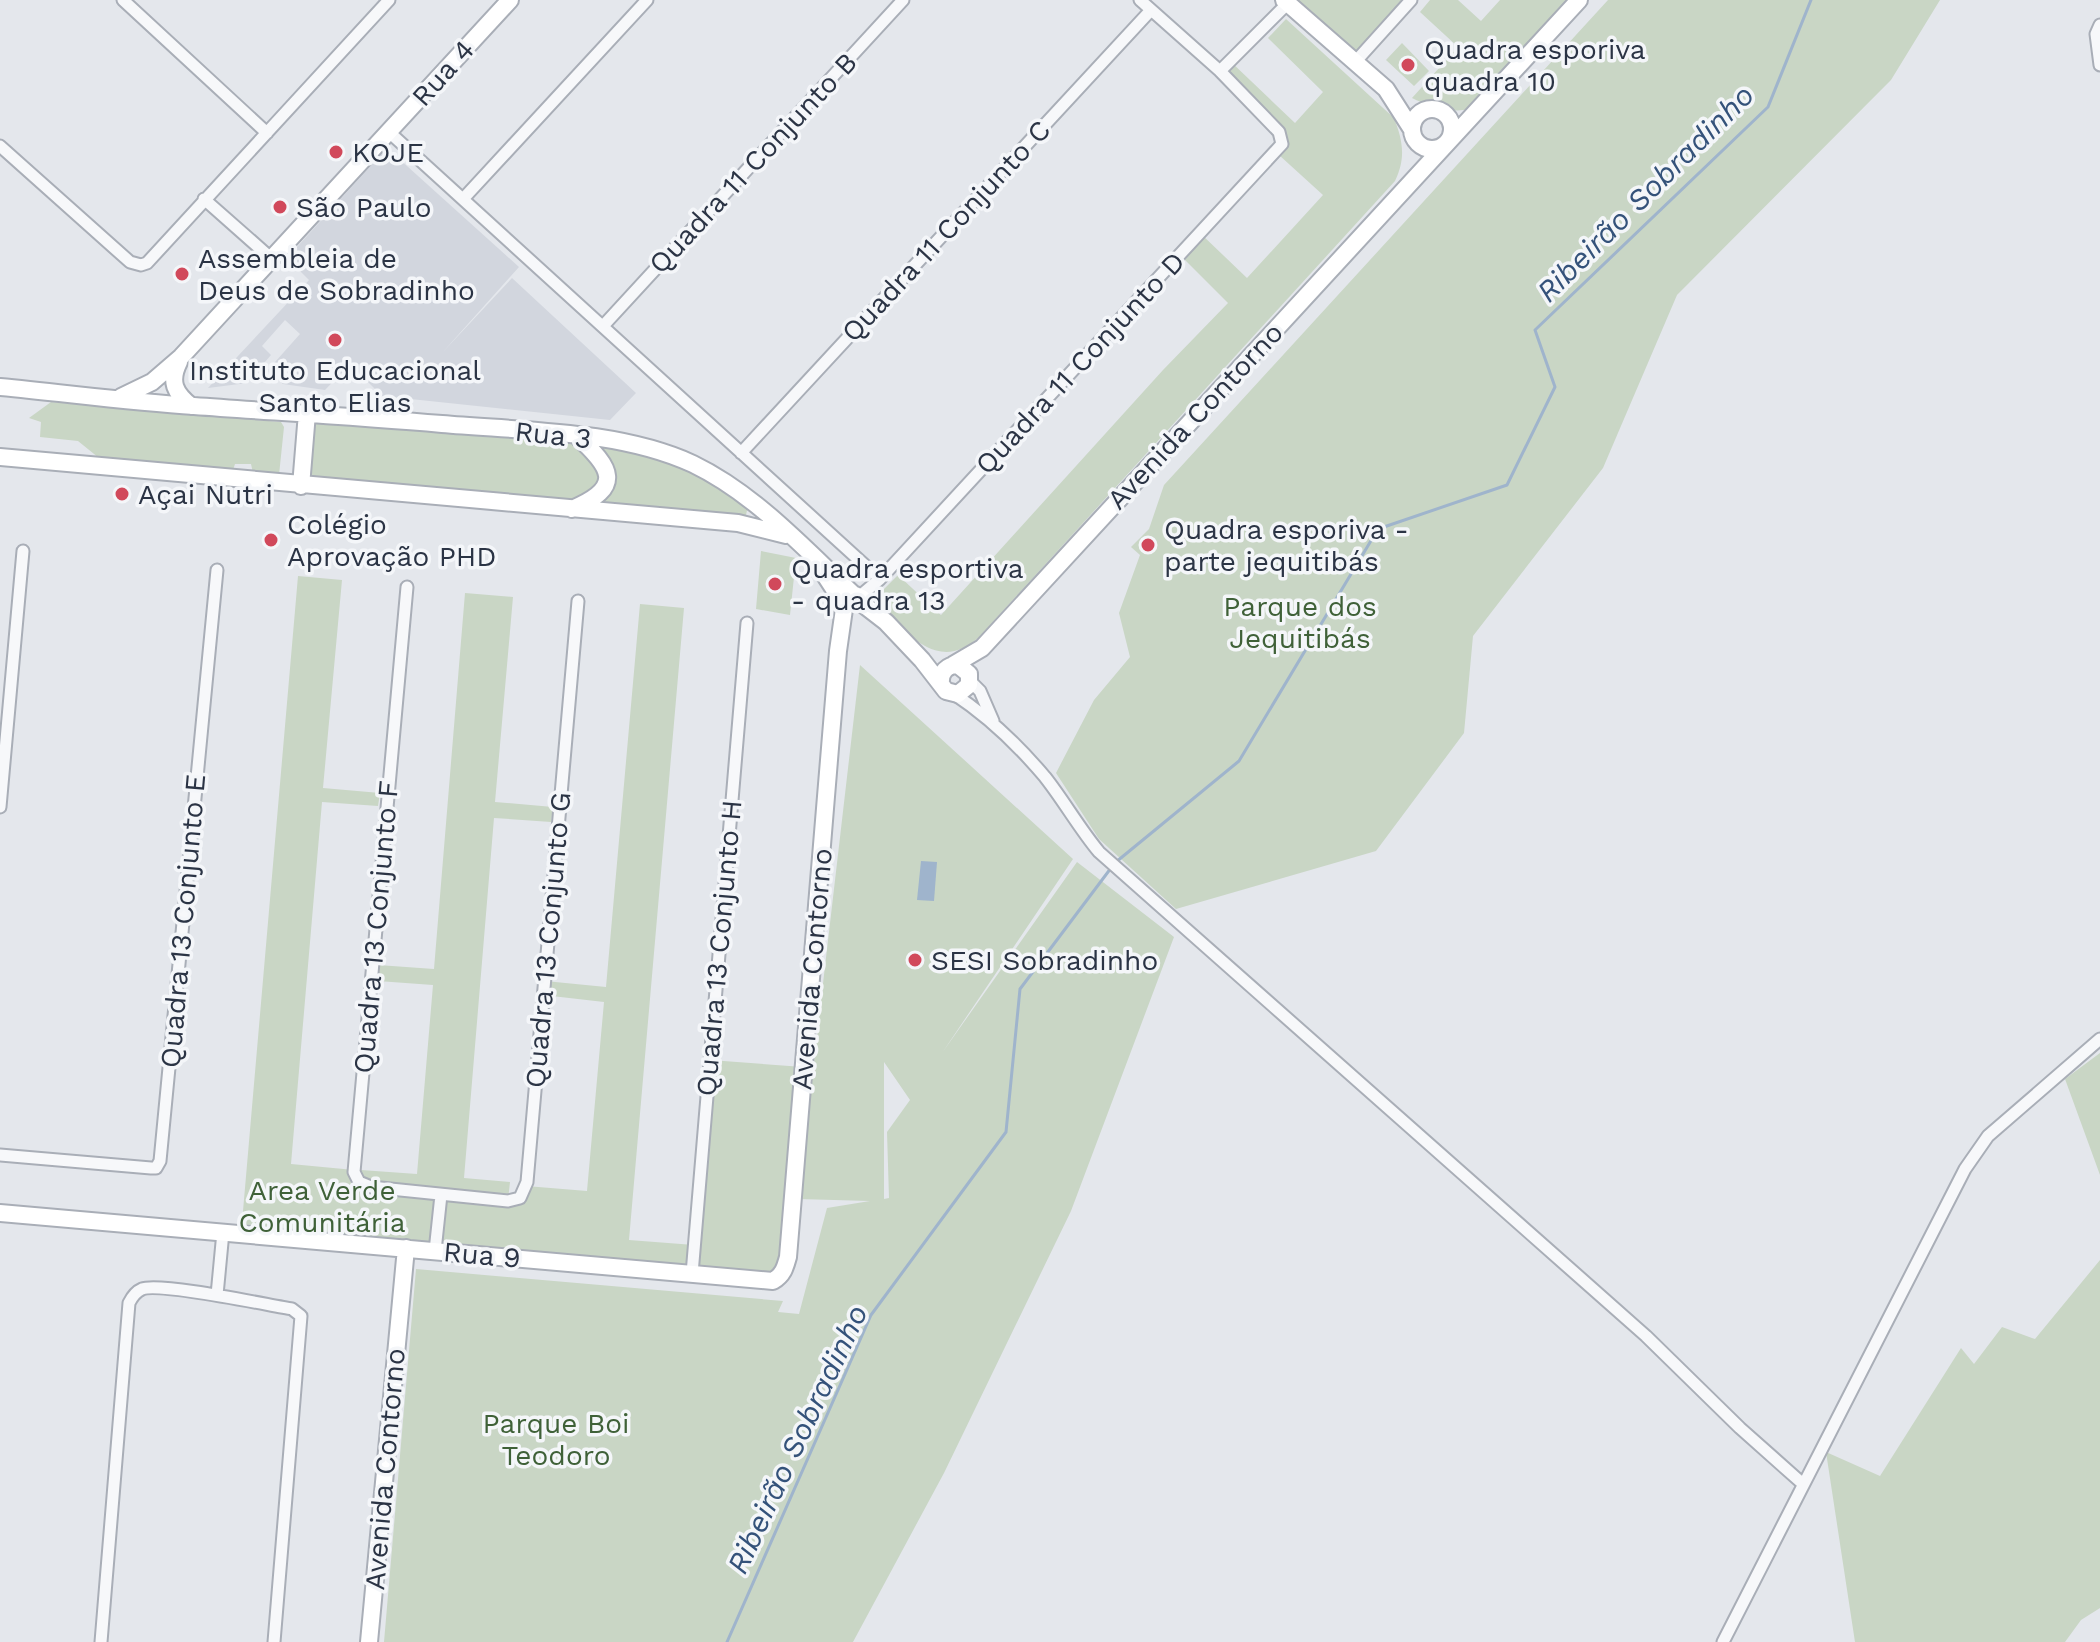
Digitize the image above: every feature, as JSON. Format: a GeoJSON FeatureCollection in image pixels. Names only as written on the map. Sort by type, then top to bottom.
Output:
{"type":"FeatureCollection","features":[{"type":"Feature","properties":{"kind":"main road","name":"Rua 4"},"geometry":{"type":"LineString","coordinates":[[118,398],[152,382],[181,357],[510,0]]}},
{"type":"Feature","properties":{"kind":"main road"},"geometry":{"type":"LineString","coordinates":[[1386,89],[1426,109],[1455,115],[1482,106],[1579,0]]}},
{"type":"Feature","properties":{"kind":"main road"},"geometry":{"type":"LineString","coordinates":[[1286,2],[1386,89],[1414,136],[1427,149],[1445,144],[1452,129],[1445,113]]}},
{"type":"Feature","properties":{"kind":"main road","name":"Avenida Contorno"},"geometry":{"type":"LineString","coordinates":[[951,666],[982,648],[1482,106]]}},
{"type":"Feature","properties":{"kind":"main road"},"geometry":{"type":"LineString","coordinates":[[1408,184],[1415,116],[1426,109]]}},
{"type":"Feature","properties":{"kind":"main road"},"geometry":{"type":"LineString","coordinates":[[181,357],[173,381],[176,391],[191,406]]}},
{"type":"Feature","properties":{"kind":"main road","name":"Rua 3"},"geometry":{"type":"LineString","coordinates":[[0,387],[191,406],[577,436],[660,452],[692,463],[748,499],[813,557],[854,605]]}},
{"type":"Feature","properties":{"kind":"main road"},"geometry":{"type":"LineString","coordinates":[[301,486],[307,413]]}},
{"type":"Feature","properties":{"kind":"main road"},"geometry":{"type":"LineString","coordinates":[[571,510],[596,497],[608,479],[607,469],[600,458],[577,436]]}},
{"type":"Feature","properties":{"kind":"main road"},"geometry":{"type":"LineString","coordinates":[[0,457],[738,523],[792,537]]}},
{"type":"Feature","properties":{"kind":"main road"},"geometry":{"type":"LineString","coordinates":[[738,523],[748,510],[748,499]]}},
{"type":"Feature","properties":{"kind":"main road"},"geometry":{"type":"LineString","coordinates":[[854,605],[903,641],[952,692]]}},
{"type":"Feature","properties":{"kind":"main road","name":"Avenida Contorno"},"geometry":{"type":"LineString","coordinates":[[773,1281],[780,1277],[788,1257],[838,651],[854,605]]}},
{"type":"Feature","properties":{"kind":"main road","name":"Avenida Contorno"},"geometry":{"type":"LineString","coordinates":[[970,680],[982,648]]}},
{"type":"Feature","properties":{"kind":"main road"},"geometry":{"type":"LineString","coordinates":[[922,660],[966,670],[970,680],[966,689],[952,692]]}},
{"type":"Feature","properties":{"kind":"main road"},"geometry":{"type":"LineString","coordinates":[[951,666],[942,674],[952,692]]}},
{"type":"Feature","properties":{"kind":"main road","name":"Rua 9"},"geometry":{"type":"LineString","coordinates":[[0,1213],[773,1281]]}},
{"type":"Feature","properties":{"kind":"main road","name":"Avenida Contorno"},"geometry":{"type":"LineString","coordinates":[[369,1642],[406,1248]]}},
{"type":"Feature","properties":{"kind":"street"},"geometry":{"type":"LineString","coordinates":[[123,0],[267,133]]}},
{"type":"Feature","properties":{"kind":"street"},"geometry":{"type":"LineString","coordinates":[[0,146],[130,262],[147,263],[389,0]]}},
{"type":"Feature","properties":{"kind":"street"},"geometry":{"type":"LineString","coordinates":[[463,199],[647,0]]}},
{"type":"Feature","properties":{"kind":"street","name":"Quadra 11 Conjunto B"},"geometry":{"type":"LineString","coordinates":[[603,326],[903,0]]}},
{"type":"Feature","properties":{"kind":"street"},"geometry":{"type":"LineString","coordinates":[[1140,0],[1220,71],[1286,2]]}},
{"type":"Feature","properties":{"kind":"street"},"geometry":{"type":"LineString","coordinates":[[1356,61],[1411,0]]}},
{"type":"Feature","properties":{"kind":"street","name":"Quadra 11 Conjunto C"},"geometry":{"type":"LineString","coordinates":[[741,453],[1151,10]]}},
{"type":"Feature","properties":{"kind":"street"},"geometry":{"type":"LineString","coordinates":[[2100,25],[2096,34],[2100,65]]}},
{"type":"Feature","properties":{"kind":"street","name":"Quadra 11 Conjunto D"},"geometry":{"type":"LineString","coordinates":[[854,605],[1280,148],[1283,140],[1279,132],[1220,71]]}},
{"type":"Feature","properties":{"kind":"street"},"geometry":{"type":"LineString","coordinates":[[389,132],[880,579]]}},
{"type":"Feature","properties":{"kind":"street"},"geometry":{"type":"LineString","coordinates":[[204,199],[272,259]]}},
{"type":"Feature","properties":{"kind":"street"},"geometry":{"type":"LineString","coordinates":[[0,807],[23,551]]}},
{"type":"Feature","properties":{"kind":"street","name":"Quadra 13 Conjunto E"},"geometry":{"type":"LineString","coordinates":[[0,1155],[151,1168],[158,1166],[160,1161],[217,570]]}},
{"type":"Feature","properties":{"kind":"street","name":"Quadra 13 Conjunto F"},"geometry":{"type":"LineString","coordinates":[[407,587],[354,1172],[359,1182],[371,1187],[441,1195]]}},
{"type":"Feature","properties":{"kind":"street","name":"Quadra 13 Conjunto G"},"geometry":{"type":"LineString","coordinates":[[441,1195],[516,1201],[524,1194],[526,1186],[578,601]]}},
{"type":"Feature","properties":{"kind":"street","name":"Quadra 13 Conjunto H"},"geometry":{"type":"LineString","coordinates":[[692,1274],[747,623]]}},
{"type":"Feature","properties":{"kind":"street"},"geometry":{"type":"LineString","coordinates":[[970,680],[982,694],[993,721]]}},
{"type":"Feature","properties":{"kind":"street"},"geometry":{"type":"LineString","coordinates":[[952,692],[993,721],[1046,779],[1099,852],[1646,1336],[1740,1428],[1803,1484]]}},
{"type":"Feature","properties":{"kind":"street"},"geometry":{"type":"LineString","coordinates":[[1723,1642],[1965,1169],[1988,1136],[2100,1039]]}},
{"type":"Feature","properties":{"kind":"street"},"geometry":{"type":"LineString","coordinates":[[435,1251],[441,1195]]}},
{"type":"Feature","properties":{"kind":"street"},"geometry":{"type":"LineString","coordinates":[[217,1295],[223,1232]]}},
{"type":"Feature","properties":{"kind":"street"},"geometry":{"type":"LineString","coordinates":[[101,1642],[129,1303],[137,1292],[149,1288],[217,1295],[292,1309],[302,1319],[274,1642]]}},
{"type":"Feature","properties":{"kind":"shaded area"},"geometry":{"type":"Polygon","coordinates":[[[387,148],[519,267],[442,353],[512,278],[636,393],[610,420],[382,396],[350,364],[325,390],[283,384],[267,371],[300,334],[285,320],[262,346],[271,355],[247,383],[208,388],[309,280],[287,258],[387,148]]]}},
{"type":"Feature","properties":{"kind":"green space"},"geometry":{"type":"Polygon","coordinates":[[[1297,0],[1405,0],[1358,54],[1297,0]]]}},
{"type":"Feature","properties":{"kind":"green space"},"geometry":{"type":"Polygon","coordinates":[[[1430,0],[1458,0],[1481,21],[1500,0],[1574,0],[1468,109],[1447,110],[1412,98],[1458,47],[1420,12],[1430,0]]]}},
{"type":"Feature","properties":{"kind":"green space","name":"Parque dos Jequitibás"},"geometry":{"type":"Polygon","coordinates":[[[1608,0],[1940,0],[1891,80],[1677,295],[1603,468],[1473,636],[1464,733],[1376,851],[1176,909],[1099,839],[1056,773],[1094,700],[1130,657],[1119,613],[1140,555],[1131,547],[1149,529],[1164,485],[1608,0]]]}},
{"type":"Feature","properties":{"kind":"green space"},"geometry":{"type":"Polygon","coordinates":[[[1286,19],[1394,118],[1402,150],[1395,181],[980,636],[950,652],[922,644],[873,600],[898,575],[941,615],[1163,370],[1228,303],[1180,255],[1200,233],[1247,278],[1323,195],[1279,155],[1283,140],[1220,71],[1230,61],[1295,123],[1323,92],[1268,38],[1286,19]]]}},
{"type":"Feature","properties":{"kind":"green space","name":"Quadra esporiva quadra 10"},"geometry":{"type":"Polygon","coordinates":[[[1402,43],[1429,71],[1414,86],[1386,60],[1402,43]]]}},
{"type":"Feature","properties":{"kind":"green space"},"geometry":{"type":"Polygon","coordinates":[[[51,402],[281,422],[284,427],[279,475],[253,473],[251,464],[235,464],[233,470],[99,458],[78,441],[40,437],[41,422],[29,418],[51,402]]]}},
{"type":"Feature","properties":{"kind":"green space"},"geometry":{"type":"Polygon","coordinates":[[[307,413],[577,436],[692,464],[748,506],[746,515],[738,523],[301,486],[307,413]]]}},
{"type":"Feature","properties":{"kind":"green space","name":"Quadra esportiva - quadra 13"},"geometry":{"type":"Polygon","coordinates":[[[761,551],[796,558],[790,615],[756,609],[761,551]]]}},
{"type":"Feature","properties":{"kind":"green space","name":"Area Verde Comunitária"},"geometry":{"type":"Polygon","coordinates":[[[298,576],[342,580],[323,788],[380,793],[378,806],[322,802],[291,1164],[354,1170],[359,1181],[361,1170],[417,1174],[433,985],[378,981],[378,965],[434,969],[465,593],[513,597],[495,802],[553,807],[551,822],[494,818],[464,1178],[510,1182],[508,1200],[526,1186],[587,1191],[604,1002],[543,995],[545,981],[606,987],[640,604],[684,608],[629,1240],[694,1245],[710,1060],[803,1067],[780,1277],[241,1234],[298,576]]]}},
{"type":"Feature","properties":{"kind":"green space","name":"Parque Boi Teodoro"},"geometry":{"type":"Polygon","coordinates":[[[860,665],[1073,859],[942,1053],[1077,862],[1174,937],[1071,1211],[944,1473],[853,1642],[384,1642],[416,1269],[783,1301],[778,1312],[799,1314],[827,1208],[870,1201],[798,1199],[860,665]],[[884,1062],[884,1199],[889,1198],[887,1132],[910,1100],[884,1062]]]}},
{"type":"Feature","properties":{"kind":"green space"},"geometry":{"type":"Polygon","coordinates":[[[2100,1053],[2100,1175],[2065,1079],[2100,1053]]]}},
{"type":"Feature","properties":{"kind":"green space"},"geometry":{"type":"Polygon","coordinates":[[[2100,1260],[2100,1608],[2081,1620],[2065,1642],[1855,1642],[1826,1452],[1880,1476],[1961,1348],[1974,1364],[2002,1327],[2035,1339],[2100,1260]]]}},
{"type":"Feature","properties":{"kind":"water"},"geometry":{"type":"Polygon","coordinates":[[[921,861],[937,862],[934,901],[917,900],[921,861]]]}},
{"type":"Feature","properties":{"kind":"waterway","name":"Ribeirão Sobradinho"},"geometry":{"type":"LineString","coordinates":[[1116,862],[1239,761],[1378,529],[1507,485],[1555,387],[1535,330],[1768,107],[1811,0]]}},
{"type":"Feature","properties":{"kind":"waterway","name":"Ribeirão Sobradinho"},"geometry":{"type":"LineString","coordinates":[[727,1642],[871,1315],[1006,1132],[1020,989],[1111,868]]}},
{"type":"Feature","properties":{"kind":"place","name":"Quadra esporiva quadra 10"},"geometry":{"type":"Point","coordinates":[1408,65]}},
{"type":"Feature","properties":{"kind":"place","name":"KOJE"},"geometry":{"type":"Point","coordinates":[336,152]}},
{"type":"Feature","properties":{"kind":"place","name":"São Paulo"},"geometry":{"type":"Point","coordinates":[280,207]}},
{"type":"Feature","properties":{"kind":"place","name":"Assembleia de Deus de Sobradinho"},"geometry":{"type":"Point","coordinates":[182,274]}},
{"type":"Feature","properties":{"kind":"place","name":"Instituto Educacional Santo Elias"},"geometry":{"type":"Point","coordinates":[335,340]}},
{"type":"Feature","properties":{"kind":"place","name":"Açai Nutri"},"geometry":{"type":"Point","coordinates":[122,494]}},
{"type":"Feature","properties":{"kind":"place","name":"Colégio Aprovação PHD"},"geometry":{"type":"Point","coordinates":[271,540]}},
{"type":"Feature","properties":{"kind":"place","name":"Quadra esporiva - parte jequitibás"},"geometry":{"type":"Point","coordinates":[1148,545]}},
{"type":"Feature","properties":{"kind":"place","name":"Quadra esportiva - quadra 13"},"geometry":{"type":"Point","coordinates":[775,584]}},
{"type":"Feature","properties":{"kind":"place","name":"SESI Sobradinho"},"geometry":{"type":"Point","coordinates":[915,960]}}]}
